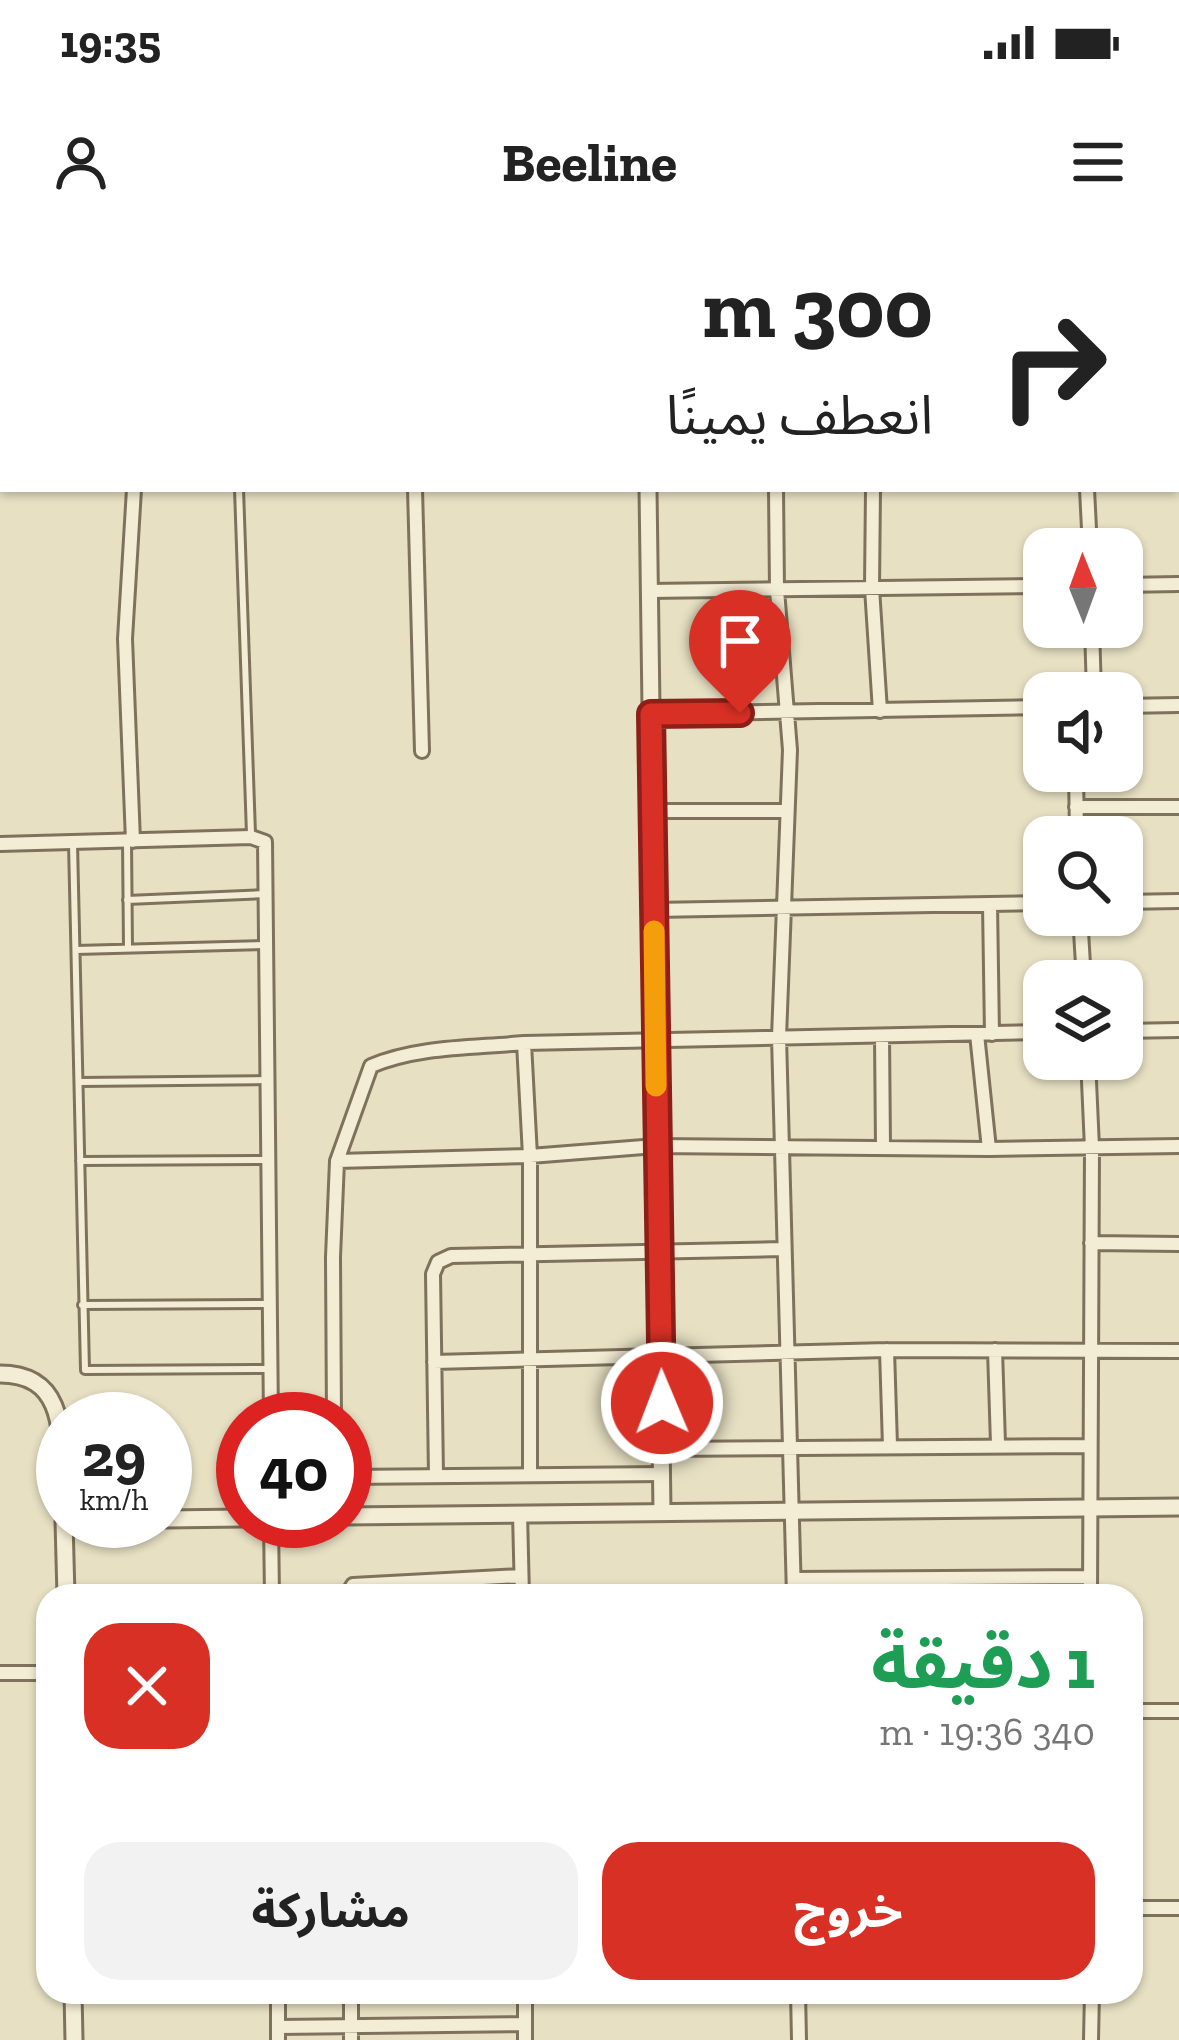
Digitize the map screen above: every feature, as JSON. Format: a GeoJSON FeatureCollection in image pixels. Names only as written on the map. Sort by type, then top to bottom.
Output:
{"type":"FeatureCollection","features":[{"type":"Feature","properties":{"kind":"street"},"geometry":{"type":"LineString","coordinates":[[130,841],[125,639],[134,492]]}},
{"type":"Feature","properties":{"kind":"street"},"geometry":{"type":"LineString","coordinates":[[415,492],[422,751]]}},
{"type":"Feature","properties":{"kind":"street"},"geometry":{"type":"LineString","coordinates":[[648,492],[662,1511]]}},
{"type":"Feature","properties":{"kind":"street"},"geometry":{"type":"LineString","coordinates":[[776,492],[777,590],[790,750],[779,1037],[794,1584]]}},
{"type":"Feature","properties":{"kind":"street"},"geometry":{"type":"LineString","coordinates":[[873,492],[872,588],[880,711]]}},
{"type":"Feature","properties":{"kind":"street"},"geometry":{"type":"LineString","coordinates":[[1087,492],[1089,528]]}},
{"type":"Feature","properties":{"kind":"street"},"geometry":{"type":"LineString","coordinates":[[1143,585],[1179,584]]}},
{"type":"Feature","properties":{"kind":"street"},"geometry":{"type":"LineString","coordinates":[[648,591],[1023,586]]}},
{"type":"Feature","properties":{"kind":"street"},"geometry":{"type":"LineString","coordinates":[[1143,706],[1179,705]]}},
{"type":"Feature","properties":{"kind":"street"},"geometry":{"type":"LineString","coordinates":[[651,714],[1023,708]]}},
{"type":"Feature","properties":{"kind":"street"},"geometry":{"type":"LineString","coordinates":[[1076,792],[1076,816]]}},
{"type":"Feature","properties":{"kind":"street"},"geometry":{"type":"LineString","coordinates":[[1076,807],[1179,807]]}},
{"type":"Feature","properties":{"kind":"street"},"geometry":{"type":"LineString","coordinates":[[652,811],[787,811]]}},
{"type":"Feature","properties":{"kind":"street"},"geometry":{"type":"LineString","coordinates":[[0,844],[251,837],[263,839],[266,845],[271,1392]]}},
{"type":"Feature","properties":{"kind":"street"},"geometry":{"type":"LineString","coordinates":[[1143,902],[1179,901]]}},
{"type":"Feature","properties":{"kind":"street"},"geometry":{"type":"LineString","coordinates":[[990,904],[992,1034]]}},
{"type":"Feature","properties":{"kind":"street"},"geometry":{"type":"LineString","coordinates":[[654,910],[1023,904]]}},
{"type":"Feature","properties":{"kind":"street"},"geometry":{"type":"LineString","coordinates":[[1143,1031],[1179,1030]]}},
{"type":"Feature","properties":{"kind":"street"},"geometry":{"type":"LineString","coordinates":[[334,1392],[337,1160],[371,1066],[392,1057],[438,1050],[524,1043],[1023,1033]]}},
{"type":"Feature","properties":{"kind":"street"},"geometry":{"type":"LineString","coordinates":[[976,1034],[989,1149]]}},
{"type":"Feature","properties":{"kind":"street"},"geometry":{"type":"LineString","coordinates":[[882,1036],[883,1147]]}},
{"type":"Feature","properties":{"kind":"street"},"geometry":{"type":"LineString","coordinates":[[524,1043],[530,1156],[530,1475]]}},
{"type":"Feature","properties":{"kind":"street"},"geometry":{"type":"LineString","coordinates":[[1089,1080],[1090,1584]]}},
{"type":"Feature","properties":{"kind":"street"},"geometry":{"type":"LineString","coordinates":[[337,1160],[530,1156],[656,1146],[1179,1146]]}},
{"type":"Feature","properties":{"kind":"street"},"geometry":{"type":"LineString","coordinates":[[1091,1243],[1179,1244]]}},
{"type":"Feature","properties":{"kind":"street"},"geometry":{"type":"LineString","coordinates":[[436,1476],[433,1274],[438,1262],[451,1256],[782,1249]]}},
{"type":"Feature","properties":{"kind":"street"},"geometry":{"type":"LineString","coordinates":[[434,1363],[887,1350],[1179,1351]]}},
{"type":"Feature","properties":{"kind":"street"},"geometry":{"type":"LineString","coordinates":[[887,1350],[890,1446]]}},
{"type":"Feature","properties":{"kind":"street"},"geometry":{"type":"LineString","coordinates":[[995,1350],[998,1444]]}},
{"type":"Feature","properties":{"kind":"street"},"geometry":{"type":"LineString","coordinates":[[0,1374],[21,1374],[47,1392]]}},
{"type":"Feature","properties":{"kind":"street"},"geometry":{"type":"LineString","coordinates":[[662,1449],[1089,1446]]}},
{"type":"Feature","properties":{"kind":"street"},"geometry":{"type":"LineString","coordinates":[[372,1477],[663,1474]]}},
{"type":"Feature","properties":{"kind":"street"},"geometry":{"type":"LineString","coordinates":[[372,1516],[1179,1507]]}},
{"type":"Feature","properties":{"kind":"street"},"geometry":{"type":"LineString","coordinates":[[520,1513],[521,1584]]}},
{"type":"Feature","properties":{"kind":"street"},"geometry":{"type":"LineString","coordinates":[[65,1548],[66,1584]]}},
{"type":"Feature","properties":{"kind":"street"},"geometry":{"type":"LineString","coordinates":[[271,1548],[272,1584]]}},
{"type":"Feature","properties":{"kind":"street"},"geometry":{"type":"LineString","coordinates":[[387,1584],[521,1576]]}},
{"type":"Feature","properties":{"kind":"street"},"geometry":{"type":"LineString","coordinates":[[794,1579],[1090,1577]]}},
{"type":"Feature","properties":{"kind":"street"},"geometry":{"type":"LineString","coordinates":[[830,1578],[830,1584]]}},
{"type":"Feature","properties":{"kind":"street"},"geometry":{"type":"LineString","coordinates":[[0,1673],[36,1672]]}},
{"type":"Feature","properties":{"kind":"street"},"geometry":{"type":"LineString","coordinates":[[1143,1712],[1179,1711]]}},
{"type":"Feature","properties":{"kind":"street"},"geometry":{"type":"LineString","coordinates":[[1143,1908],[1179,1908]]}},
{"type":"Feature","properties":{"kind":"street"},"geometry":{"type":"LineString","coordinates":[[73,2004],[74,2040]]}},
{"type":"Feature","properties":{"kind":"street"},"geometry":{"type":"LineString","coordinates":[[525,2004],[525,2040]]}},
{"type":"Feature","properties":{"kind":"street"},"geometry":{"type":"LineString","coordinates":[[798,2004],[799,2040]]}},
{"type":"Feature","properties":{"kind":"street"},"geometry":{"type":"LineString","coordinates":[[1091,2040],[1092,2004]]}},
{"type":"Feature","properties":{"kind":"street"},"geometry":{"type":"LineString","coordinates":[[278,2033],[525,2024]]}},
{"type":"Feature","properties":{"kind":"lane"},"geometry":{"type":"LineString","coordinates":[[239,492],[251,837]]}},
{"type":"Feature","properties":{"kind":"lane"},"geometry":{"type":"LineString","coordinates":[[128,948],[130,841]]}},
{"type":"Feature","properties":{"kind":"lane"},"geometry":{"type":"LineString","coordinates":[[73,843],[83,1363],[91,1372],[271,1369]]}},
{"type":"Feature","properties":{"kind":"lane"},"geometry":{"type":"LineString","coordinates":[[127,900],[268,894]]}},
{"type":"Feature","properties":{"kind":"lane"},"geometry":{"type":"LineString","coordinates":[[76,950],[269,945]]}},
{"type":"Feature","properties":{"kind":"lane"},"geometry":{"type":"LineString","coordinates":[[80,1082],[270,1080]]}},
{"type":"Feature","properties":{"kind":"lane"},"geometry":{"type":"LineString","coordinates":[[80,1161],[270,1160]]}},
{"type":"Feature","properties":{"kind":"lane"},"geometry":{"type":"LineString","coordinates":[[82,1305],[271,1304]]}},
{"type":"Feature","properties":{"kind":"slow traffic"},"geometry":{"type":"LineString","coordinates":[[654,931],[656,1086]]}},
{"type":"Feature","properties":{"kind":"route"},"geometry":{"type":"LineString","coordinates":[[662,1403],[651,714],[740,713]]}}]}
